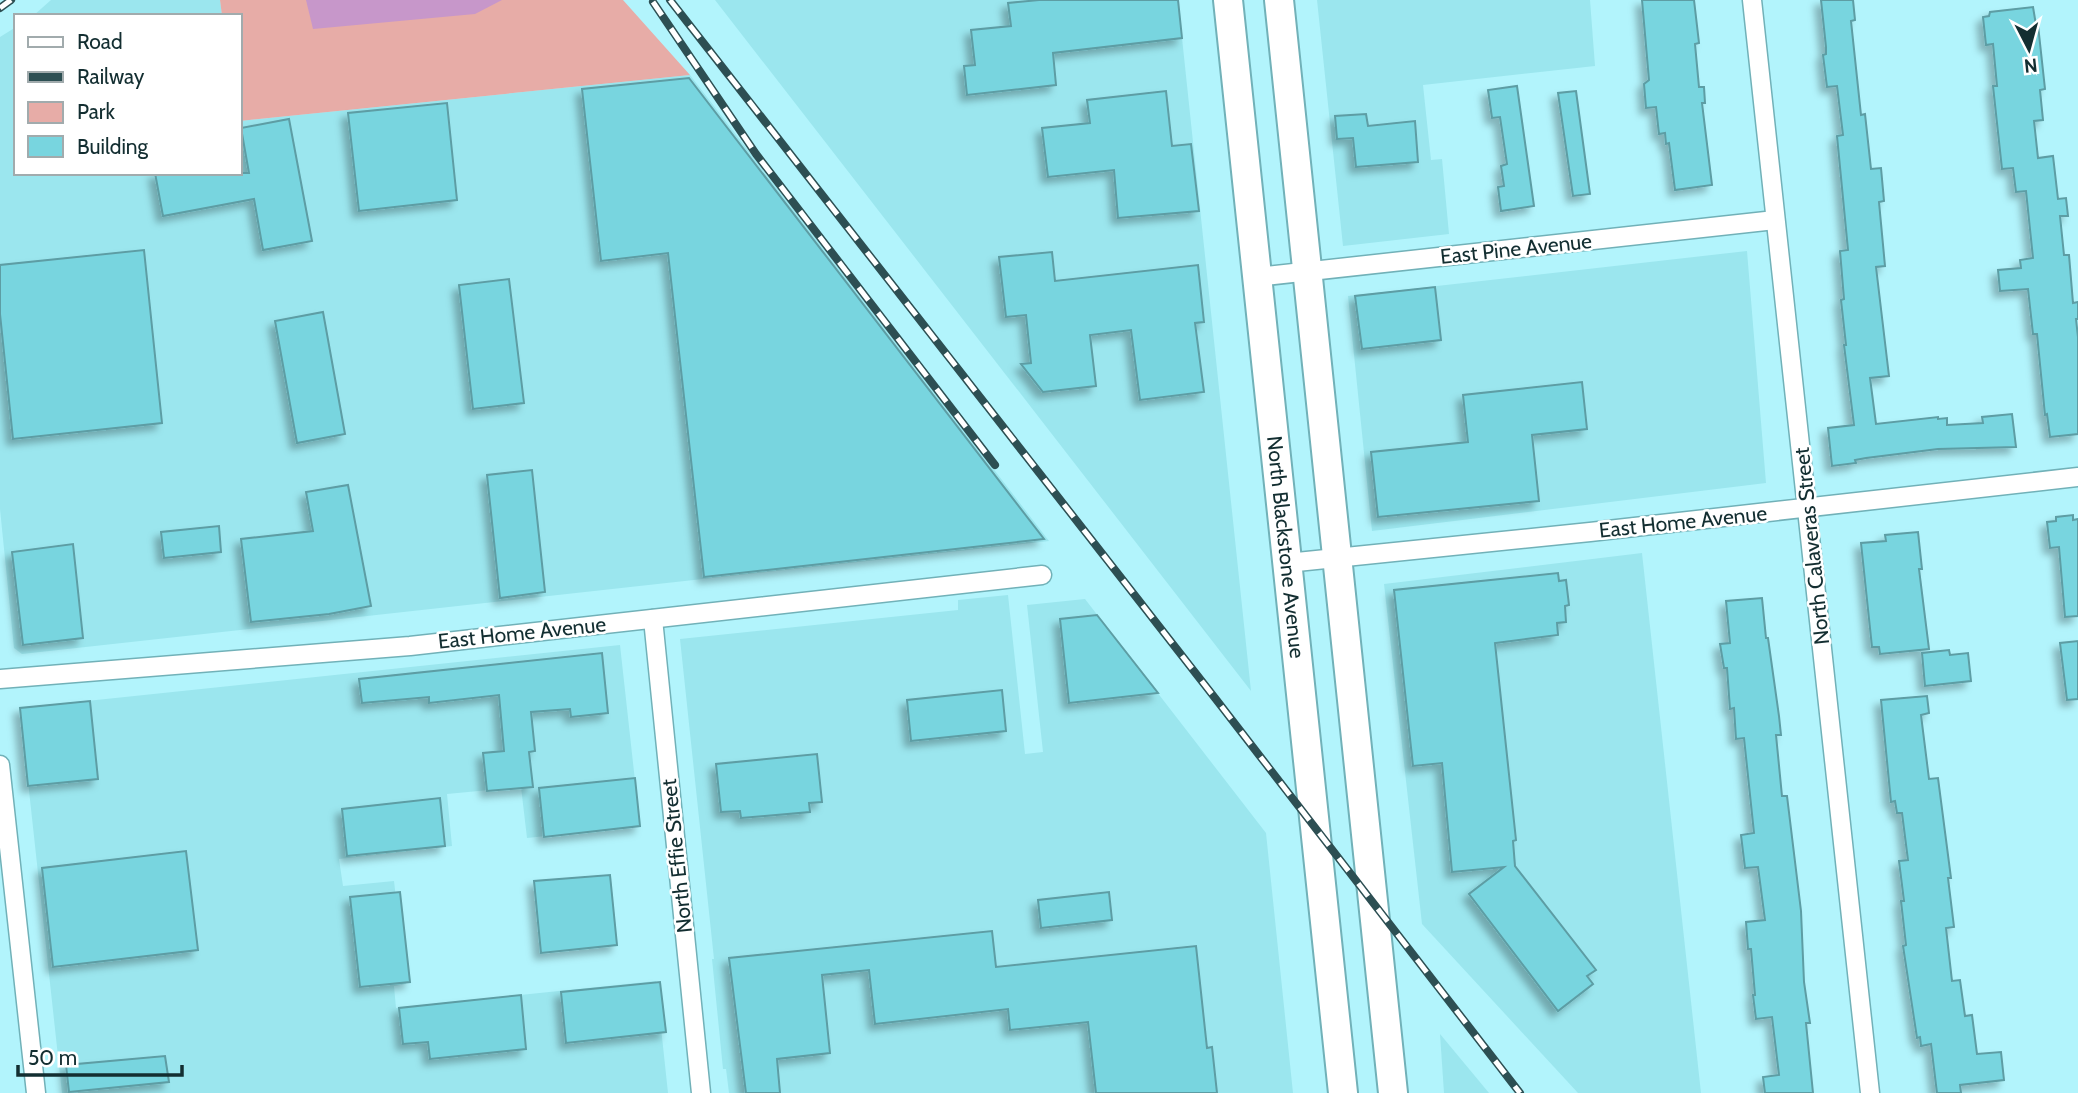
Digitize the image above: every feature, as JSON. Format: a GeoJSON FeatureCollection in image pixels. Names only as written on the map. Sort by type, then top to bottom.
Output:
{"type":"FeatureCollection","features":[{"type":"Feature","properties":{"kind":"main road","name":"North Blackstone Avenue"},"geometry":{"type":"LineString","coordinates":[[1228,0],[1343,1093]]}},
{"type":"Feature","properties":{"kind":"main road"},"geometry":{"type":"LineString","coordinates":[[1279,0],[1393,1093]]}},
{"type":"Feature","properties":{"kind":"street","name":"North Calaveras Street"},"geometry":{"type":"LineString","coordinates":[[1752,0],[1870,1093]]}},
{"type":"Feature","properties":{"kind":"street","name":"East Pine Avenue"},"geometry":{"type":"LineString","coordinates":[[1257,277],[1775,220]]}},
{"type":"Feature","properties":{"kind":"street","name":"East Home Avenue"},"geometry":{"type":"LineString","coordinates":[[1287,563],[2078,477]]}},
{"type":"Feature","properties":{"kind":"street","name":"East Home Avenue"},"geometry":{"type":"LineString","coordinates":[[0,679],[410,646],[1042,575]]}},
{"type":"Feature","properties":{"kind":"street","name":"North Effie Street"},"geometry":{"type":"LineString","coordinates":[[653,619],[701,1093]]}},
{"type":"Feature","properties":{"kind":"street"},"geometry":{"type":"LineString","coordinates":[[0,765],[36,1093]]}},
{"type":"Feature","properties":{"kind":"shaded area"},"geometry":{"type":"Polygon","coordinates":[[[51,0],[220,0],[222,14],[35,14],[51,0]]]}},
{"type":"Feature","properties":{"kind":"shaded area"},"geometry":{"type":"Polygon","coordinates":[[[306,0],[502,0],[475,14],[313,29],[306,0]]]}},
{"type":"Feature","properties":{"kind":"shaded area"},"geometry":{"type":"Polygon","coordinates":[[[715,0],[1178,0],[1251,691],[1034,411],[715,0]]]}},
{"type":"Feature","properties":{"kind":"shaded area"},"geometry":{"type":"Polygon","coordinates":[[[1317,0],[1590,0],[1595,66],[1423,85],[1431,160],[1442,159],[1449,234],[1343,246],[1317,0]]]}},
{"type":"Feature","properties":{"kind":"shaded area"},"geometry":{"type":"Polygon","coordinates":[[[14,28],[14,175],[242,175],[242,121],[690,75],[1049,541],[22,654],[14,648],[0,509],[0,37],[14,28]]]}},
{"type":"Feature","properties":{"kind":"shaded area"},"geometry":{"type":"Polygon","coordinates":[[[1747,251],[1766,483],[1372,531],[1348,296],[1747,251]]]}},
{"type":"Feature","properties":{"kind":"shaded area"},"geometry":{"type":"Polygon","coordinates":[[[1642,553],[1701,1093],[1578,1093],[1422,924],[1384,584],[1642,553]]]}},
{"type":"Feature","properties":{"kind":"shaded area"},"geometry":{"type":"Polygon","coordinates":[[[1008,595],[1025,754],[1043,752],[1027,605],[1085,599],[1266,833],[1293,1093],[729,1093],[726,1069],[723,1069],[680,639],[958,610],[958,600],[1008,595]]]}},
{"type":"Feature","properties":{"kind":"shaded area"},"geometry":{"type":"Polygon","coordinates":[[[620,645],[640,826],[527,838],[521,787],[447,794],[452,846],[339,859],[343,886],[394,881],[406,984],[394,986],[396,1008],[656,981],[668,1093],[62,1093],[20,708],[620,645]]]}},
{"type":"Feature","properties":{"kind":"shaded area"},"geometry":{"type":"Polygon","coordinates":[[[1440,1034],[1489,1093],[1444,1093],[1440,1034]]]}},
{"type":"Feature","properties":{"kind":"green space"},"geometry":{"type":"Polygon","coordinates":[[[220,0],[623,0],[690,75],[242,121],[242,14],[222,14],[220,0]]]}},
{"type":"Feature","properties":{"kind":"building"},"geometry":{"type":"Polygon","coordinates":[[[1039,0],[1178,0],[1182,38],[1053,53],[1056,85],[967,95],[964,66],[975,65],[971,30],[1011,26],[1008,3],[1039,0]]]}},
{"type":"Feature","properties":{"kind":"building"},"geometry":{"type":"Polygon","coordinates":[[[1642,0],[1694,0],[1699,43],[1695,44],[1699,87],[1704,87],[1705,103],[1702,103],[1712,185],[1675,190],[1669,143],[1666,144],[1665,133],[1659,134],[1656,107],[1646,108],[1644,84],[1649,80],[1642,0]]]}},
{"type":"Feature","properties":{"kind":"building"},"geometry":{"type":"Polygon","coordinates":[[[1821,0],[1853,0],[1855,20],[1851,21],[1861,115],[1865,114],[1871,169],[1881,168],[1884,201],[1879,202],[1885,266],[1876,267],[1889,376],[1870,378],[1876,424],[1938,417],[1947,418],[1947,425],[1983,423],[1982,417],[2012,414],[2016,447],[1938,449],[1866,458],[1855,460],[1856,463],[1832,466],[1828,428],[1854,425],[1841,300],[1844,299],[1840,251],[1848,250],[1837,136],[1843,135],[1837,86],[1827,87],[1821,0]]]}},
{"type":"Feature","properties":{"kind":"building"},"geometry":{"type":"Polygon","coordinates":[[[2033,7],[2038,25],[2045,89],[2040,90],[2043,120],[2034,121],[2038,158],[2053,156],[2058,199],[2066,198],[2068,216],[2060,216],[2064,255],[2069,255],[2073,303],[2078,302],[2078,434],[2050,437],[2047,414],[2045,415],[2037,334],[2033,334],[2028,289],[2000,291],[1998,270],[2021,268],[2020,260],[2033,258],[2026,191],[2016,192],[2013,168],[2002,169],[1993,86],[1997,86],[1993,44],[1986,45],[1983,17],[1989,16],[1990,12],[2033,7]]]}},
{"type":"Feature","properties":{"kind":"building"},"geometry":{"type":"Polygon","coordinates":[[[689,78],[1044,539],[704,577],[668,253],[601,261],[582,89],[689,78]]]}},
{"type":"Feature","properties":{"kind":"building"},"geometry":{"type":"Polygon","coordinates":[[[1517,86],[1534,206],[1501,211],[1498,187],[1504,186],[1501,166],[1507,164],[1500,117],[1492,118],[1488,90],[1517,86]]]}},
{"type":"Feature","properties":{"kind":"building"},"geometry":{"type":"Polygon","coordinates":[[[1166,91],[1172,146],[1191,144],[1199,211],[1118,218],[1114,170],[1048,177],[1042,128],[1090,123],[1087,100],[1166,91]]]}},
{"type":"Feature","properties":{"kind":"building"},"geometry":{"type":"Polygon","coordinates":[[[1576,91],[1590,194],[1573,196],[1558,93],[1576,91]]]}},
{"type":"Feature","properties":{"kind":"building"},"geometry":{"type":"Polygon","coordinates":[[[447,103],[457,200],[359,211],[348,113],[447,103]]]}},
{"type":"Feature","properties":{"kind":"building"},"geometry":{"type":"Polygon","coordinates":[[[1366,114],[1368,126],[1415,121],[1418,162],[1356,167],[1353,138],[1337,139],[1335,116],[1366,114]]]}},
{"type":"Feature","properties":{"kind":"building"},"geometry":{"type":"Polygon","coordinates":[[[289,119],[312,241],[263,250],[254,199],[163,216],[155,175],[249,173],[242,128],[289,119]]]}},
{"type":"Feature","properties":{"kind":"building"},"geometry":{"type":"Polygon","coordinates":[[[144,250],[162,423],[13,439],[0,314],[0,265],[144,250]]]}},
{"type":"Feature","properties":{"kind":"building"},"geometry":{"type":"Polygon","coordinates":[[[1052,252],[1055,281],[1198,265],[1204,322],[1195,323],[1204,392],[1140,400],[1131,330],[1090,335],[1096,386],[1043,392],[1021,364],[1031,363],[1026,315],[1006,317],[999,257],[1052,252]]]}},
{"type":"Feature","properties":{"kind":"building"},"geometry":{"type":"Polygon","coordinates":[[[509,279],[524,403],[473,409],[459,285],[509,279]]]}},
{"type":"Feature","properties":{"kind":"building"},"geometry":{"type":"Polygon","coordinates":[[[1435,287],[1441,340],[1362,349],[1355,296],[1435,287]]]}},
{"type":"Feature","properties":{"kind":"building"},"geometry":{"type":"Polygon","coordinates":[[[323,312],[345,434],[297,443],[275,321],[323,312]]]}},
{"type":"Feature","properties":{"kind":"building"},"geometry":{"type":"Polygon","coordinates":[[[1582,382],[1587,429],[1532,435],[1539,501],[1378,517],[1371,452],[1468,442],[1463,395],[1582,382]]]}},
{"type":"Feature","properties":{"kind":"building"},"geometry":{"type":"Polygon","coordinates":[[[532,470],[545,592],[500,598],[487,475],[532,470]]]}},
{"type":"Feature","properties":{"kind":"building"},"geometry":{"type":"Polygon","coordinates":[[[348,485],[371,606],[329,614],[251,622],[241,539],[313,531],[306,492],[348,485]]]}},
{"type":"Feature","properties":{"kind":"building"},"geometry":{"type":"Polygon","coordinates":[[[2073,515],[2073,520],[2078,519],[2078,616],[2065,617],[2059,547],[2050,548],[2047,522],[2056,521],[2056,517],[2073,515]]]}},
{"type":"Feature","properties":{"kind":"building"},"geometry":{"type":"Polygon","coordinates":[[[219,526],[221,552],[164,558],[161,532],[219,526]]]}},
{"type":"Feature","properties":{"kind":"building"},"geometry":{"type":"Polygon","coordinates":[[[1918,532],[1922,569],[1919,569],[1929,649],[1880,654],[1879,647],[1872,647],[1861,543],[1886,541],[1885,535],[1918,532]]]}},
{"type":"Feature","properties":{"kind":"building"},"geometry":{"type":"Polygon","coordinates":[[[73,544],[83,638],[23,645],[12,552],[73,544]]]}},
{"type":"Feature","properties":{"kind":"building"},"geometry":{"type":"Polygon","coordinates":[[[1558,573],[1559,581],[1566,580],[1569,605],[1565,606],[1566,622],[1557,623],[1558,635],[1495,643],[1516,840],[1513,841],[1515,866],[1596,970],[1587,976],[1593,984],[1558,1011],[1469,894],[1504,867],[1452,872],[1442,763],[1413,766],[1394,590],[1558,573]]]}},
{"type":"Feature","properties":{"kind":"building"},"geometry":{"type":"Polygon","coordinates":[[[1762,598],[1781,735],[1776,735],[1782,796],[1787,796],[1801,911],[1804,982],[1810,1023],[1806,1023],[1813,1093],[1765,1093],[1763,1077],[1779,1075],[1772,1017],[1756,1019],[1751,949],[1748,949],[1746,922],[1765,920],[1758,867],[1745,868],[1741,835],[1754,833],[1744,738],[1736,739],[1734,708],[1730,709],[1727,668],[1724,668],[1720,644],[1730,643],[1726,601],[1762,598]]]}},
{"type":"Feature","properties":{"kind":"building"},"geometry":{"type":"Polygon","coordinates":[[[1097,615],[1158,693],[1069,703],[1060,619],[1097,615]]]}},
{"type":"Feature","properties":{"kind":"building"},"geometry":{"type":"Polygon","coordinates":[[[2078,641],[2078,699],[2067,700],[2060,643],[2078,641]]]}},
{"type":"Feature","properties":{"kind":"building"},"geometry":{"type":"Polygon","coordinates":[[[1949,650],[1950,655],[1968,653],[1971,681],[1925,686],[1922,653],[1949,650]]]}},
{"type":"Feature","properties":{"kind":"building"},"geometry":{"type":"Polygon","coordinates":[[[602,653],[608,713],[571,717],[570,709],[531,712],[535,751],[529,752],[533,787],[487,791],[483,753],[504,751],[499,695],[429,703],[429,697],[362,703],[359,679],[602,653]]]}},
{"type":"Feature","properties":{"kind":"building"},"geometry":{"type":"Polygon","coordinates":[[[1002,690],[1006,731],[911,741],[907,700],[1002,690]]]}},
{"type":"Feature","properties":{"kind":"building"},"geometry":{"type":"Polygon","coordinates":[[[1927,696],[1929,713],[1921,715],[1929,779],[1938,778],[1951,878],[1948,878],[1954,927],[1946,928],[1952,981],[1960,980],[1965,1016],[1972,1015],[1977,1054],[2001,1052],[2004,1080],[1960,1085],[1961,1093],[1937,1093],[1931,1044],[1921,1046],[1920,1037],[1917,1038],[1903,946],[1906,945],[1901,901],[1904,901],[1899,861],[1908,860],[1902,813],[1897,813],[1895,801],[1891,802],[1881,700],[1927,696]]]}},
{"type":"Feature","properties":{"kind":"building"},"geometry":{"type":"Polygon","coordinates":[[[90,701],[98,779],[28,786],[20,708],[90,701]]]}},
{"type":"Feature","properties":{"kind":"building"},"geometry":{"type":"Polygon","coordinates":[[[817,754],[822,802],[809,803],[810,812],[741,818],[740,811],[721,812],[716,764],[817,754]]]}},
{"type":"Feature","properties":{"kind":"building"},"geometry":{"type":"Polygon","coordinates":[[[635,778],[640,826],[544,837],[539,788],[635,778]]]}},
{"type":"Feature","properties":{"kind":"building"},"geometry":{"type":"Polygon","coordinates":[[[440,798],[445,846],[347,856],[342,809],[440,798]]]}},
{"type":"Feature","properties":{"kind":"building"},"geometry":{"type":"Polygon","coordinates":[[[186,851],[198,950],[53,967],[42,868],[186,851]]]}},
{"type":"Feature","properties":{"kind":"building"},"geometry":{"type":"Polygon","coordinates":[[[610,875],[617,945],[541,953],[534,881],[610,875]]]}},
{"type":"Feature","properties":{"kind":"building"},"geometry":{"type":"Polygon","coordinates":[[[400,892],[410,982],[360,987],[350,897],[400,892]]]}},
{"type":"Feature","properties":{"kind":"building"},"geometry":{"type":"Polygon","coordinates":[[[1109,892],[1112,920],[1041,928],[1038,900],[1109,892]]]}},
{"type":"Feature","properties":{"kind":"building"},"geometry":{"type":"Polygon","coordinates":[[[992,931],[996,967],[1196,946],[1207,1048],[1212,1047],[1217,1093],[1096,1093],[1088,1022],[1010,1030],[1008,1009],[875,1024],[869,970],[822,975],[830,1053],[777,1059],[780,1093],[746,1093],[729,958],[992,931]]]}},
{"type":"Feature","properties":{"kind":"building"},"geometry":{"type":"Polygon","coordinates":[[[660,982],[666,1032],[566,1043],[561,992],[660,982]]]}},
{"type":"Feature","properties":{"kind":"building"},"geometry":{"type":"Polygon","coordinates":[[[521,995],[526,1049],[430,1059],[428,1042],[403,1044],[399,1008],[521,995]]]}},
{"type":"Feature","properties":{"kind":"building"},"geometry":{"type":"Polygon","coordinates":[[[165,1056],[169,1082],[69,1092],[66,1065],[165,1056]]]}},
{"type":"Feature","properties":{"kind":"railway"},"geometry":{"type":"LineString","coordinates":[[0,8],[11,0]]}},
{"type":"Feature","properties":{"kind":"railway"},"geometry":{"type":"LineString","coordinates":[[670,0],[1520,1093]]}},
{"type":"Feature","properties":{"kind":"railway"},"geometry":{"type":"LineString","coordinates":[[653,2],[756,154],[995,465]]}}]}
